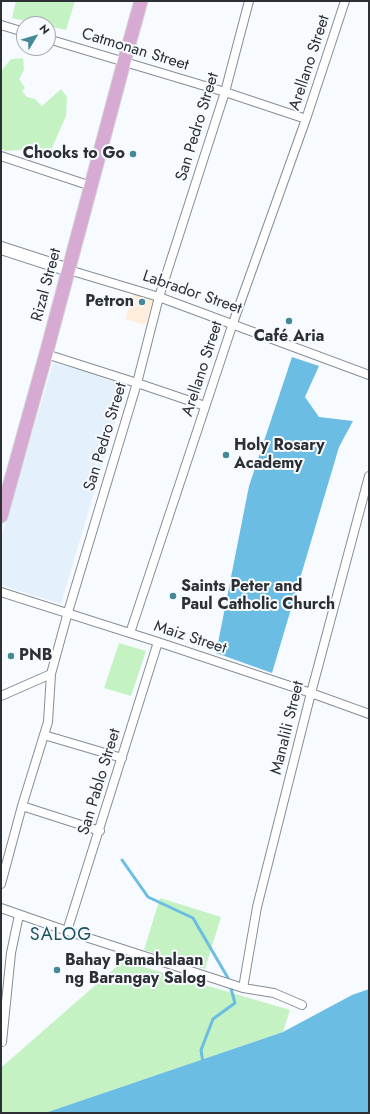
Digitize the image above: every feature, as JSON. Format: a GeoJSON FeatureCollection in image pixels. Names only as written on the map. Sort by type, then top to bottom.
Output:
{"type":"FeatureCollection","features":[{"type":"Feature","properties":{"kind":"main road","name":"Rizal Street"},"geometry":{"type":"LineString","coordinates":[[1,516],[3,502],[46,354],[141,1]]}},
{"type":"Feature","properties":{"kind":"street","name":"San Pedro Street"},"geometry":{"type":"LineString","coordinates":[[1,884],[22,806],[48,722],[51,674],[68,612],[137,383],[159,297],[225,92],[249,1]]}},
{"type":"Feature","properties":{"kind":"street","name":"Arellano Street"},"geometry":{"type":"LineString","coordinates":[[130,633],[233,323],[306,119],[345,1]]}},
{"type":"Feature","properties":{"kind":"street"},"geometry":{"type":"LineString","coordinates":[[1,25],[16,30]]}},
{"type":"Feature","properties":{"kind":"street","name":"Catmonan Street"},"geometry":{"type":"LineString","coordinates":[[56,41],[225,92],[306,119]]}},
{"type":"Feature","properties":{"kind":"street"},"geometry":{"type":"LineString","coordinates":[[1,156],[91,186]]}},
{"type":"Feature","properties":{"kind":"street","name":"Labrador Street"},"geometry":{"type":"LineString","coordinates":[[1,248],[159,297],[233,323],[369,375]]}},
{"type":"Feature","properties":{"kind":"street"},"geometry":{"type":"LineString","coordinates":[[46,354],[205,406]]}},
{"type":"Feature","properties":{"kind":"street","name":"Manalili Street"},"geometry":{"type":"LineString","coordinates":[[242,988],[257,907],[311,693],[369,476]]}},
{"type":"Feature","properties":{"kind":"street","name":"Maiz Street"},"geometry":{"type":"LineString","coordinates":[[1,592],[68,612],[311,693],[369,714]]}},
{"type":"Feature","properties":{"kind":"street","name":"San Pablo Street"},"geometry":{"type":"LineString","coordinates":[[67,931],[100,831],[158,642]]}},
{"type":"Feature","properties":{"kind":"street"},"geometry":{"type":"LineString","coordinates":[[1,696],[51,674]]}},
{"type":"Feature","properties":{"kind":"street"},"geometry":{"type":"LineString","coordinates":[[44,735],[122,758]]}},
{"type":"Feature","properties":{"kind":"street"},"geometry":{"type":"LineString","coordinates":[[22,806],[100,831]]}},
{"type":"Feature","properties":{"kind":"street"},"geometry":{"type":"LineString","coordinates":[[1,908],[242,988],[274,993],[302,1005]]}},
{"type":"Feature","properties":{"kind":"street"},"geometry":{"type":"LineString","coordinates":[[2,1042],[11,953],[19,914]]}},
{"type":"Feature","properties":{"kind":"shaded area"},"geometry":{"type":"Polygon","coordinates":[[[134,291],[154,298],[145,325],[125,319],[134,291]]]}},
{"type":"Feature","properties":{"kind":"shaded area"},"geometry":{"type":"Polygon","coordinates":[[[53,363],[127,382],[61,604],[1,585],[1,538],[53,363]]]}},
{"type":"Feature","properties":{"kind":"green space"},"geometry":{"type":"Polygon","coordinates":[[[16,1],[75,1],[66,30],[56,28],[56,16],[16,16],[16,19],[12,18],[16,1]]]}},
{"type":"Feature","properties":{"kind":"green space"},"geometry":{"type":"Polygon","coordinates":[[[23,58],[24,70],[19,79],[25,88],[22,91],[27,97],[35,99],[42,106],[61,89],[67,97],[66,116],[52,148],[5,151],[1,148],[1,74],[2,70],[11,59],[23,58]]]}},
{"type":"Feature","properties":{"kind":"green space"},"geometry":{"type":"Polygon","coordinates":[[[119,643],[146,651],[131,696],[104,688],[119,643]]]}},
{"type":"Feature","properties":{"kind":"green space"},"geometry":{"type":"Polygon","coordinates":[[[160,898],[221,917],[205,969],[144,950],[160,898]]]}},
{"type":"Feature","properties":{"kind":"green space"},"geometry":{"type":"Polygon","coordinates":[[[123,961],[290,1010],[283,1032],[45,1113],[1,1113],[1,1064],[3,1066],[123,961]]]}},
{"type":"Feature","properties":{"kind":"water"},"geometry":{"type":"Polygon","coordinates":[[[292,357],[319,366],[305,397],[319,417],[353,421],[339,447],[272,673],[216,653],[249,486],[292,357]]]}},
{"type":"Feature","properties":{"kind":"water"},"geometry":{"type":"Polygon","coordinates":[[[369,989],[369,1113],[45,1113],[283,1032],[352,995],[369,989]]]}},
{"type":"Feature","properties":{"kind":"waterway"},"geometry":{"type":"LineString","coordinates":[[122,860],[148,897],[193,918],[228,978],[235,1003],[213,1019],[201,1050],[203,1063]]}},
{"type":"Feature","properties":{"kind":"place","name":"Chooks to Go"},"geometry":{"type":"Point","coordinates":[133,154]}},
{"type":"Feature","properties":{"kind":"place","name":"Petron"},"geometry":{"type":"Point","coordinates":[142,302]}},
{"type":"Feature","properties":{"kind":"place","name":"Café Aria"},"geometry":{"type":"Point","coordinates":[289,321]}},
{"type":"Feature","properties":{"kind":"place","name":"Holy Rosary Academy"},"geometry":{"type":"Point","coordinates":[226,455]}},
{"type":"Feature","properties":{"kind":"place","name":"Saints Peter and Paul Catholic Church"},"geometry":{"type":"Point","coordinates":[173,596]}},
{"type":"Feature","properties":{"kind":"place","name":"PNB"},"geometry":{"type":"Point","coordinates":[11,656]}},
{"type":"Feature","properties":{"kind":"place","name":"Bahay Pamahalaan ng Barangay Salog"},"geometry":{"type":"Point","coordinates":[57,970]}},
{"type":"Feature","properties":{"kind":"district","name":"SALOG"},"geometry":{"type":"Point","coordinates":[61,936]}}]}
